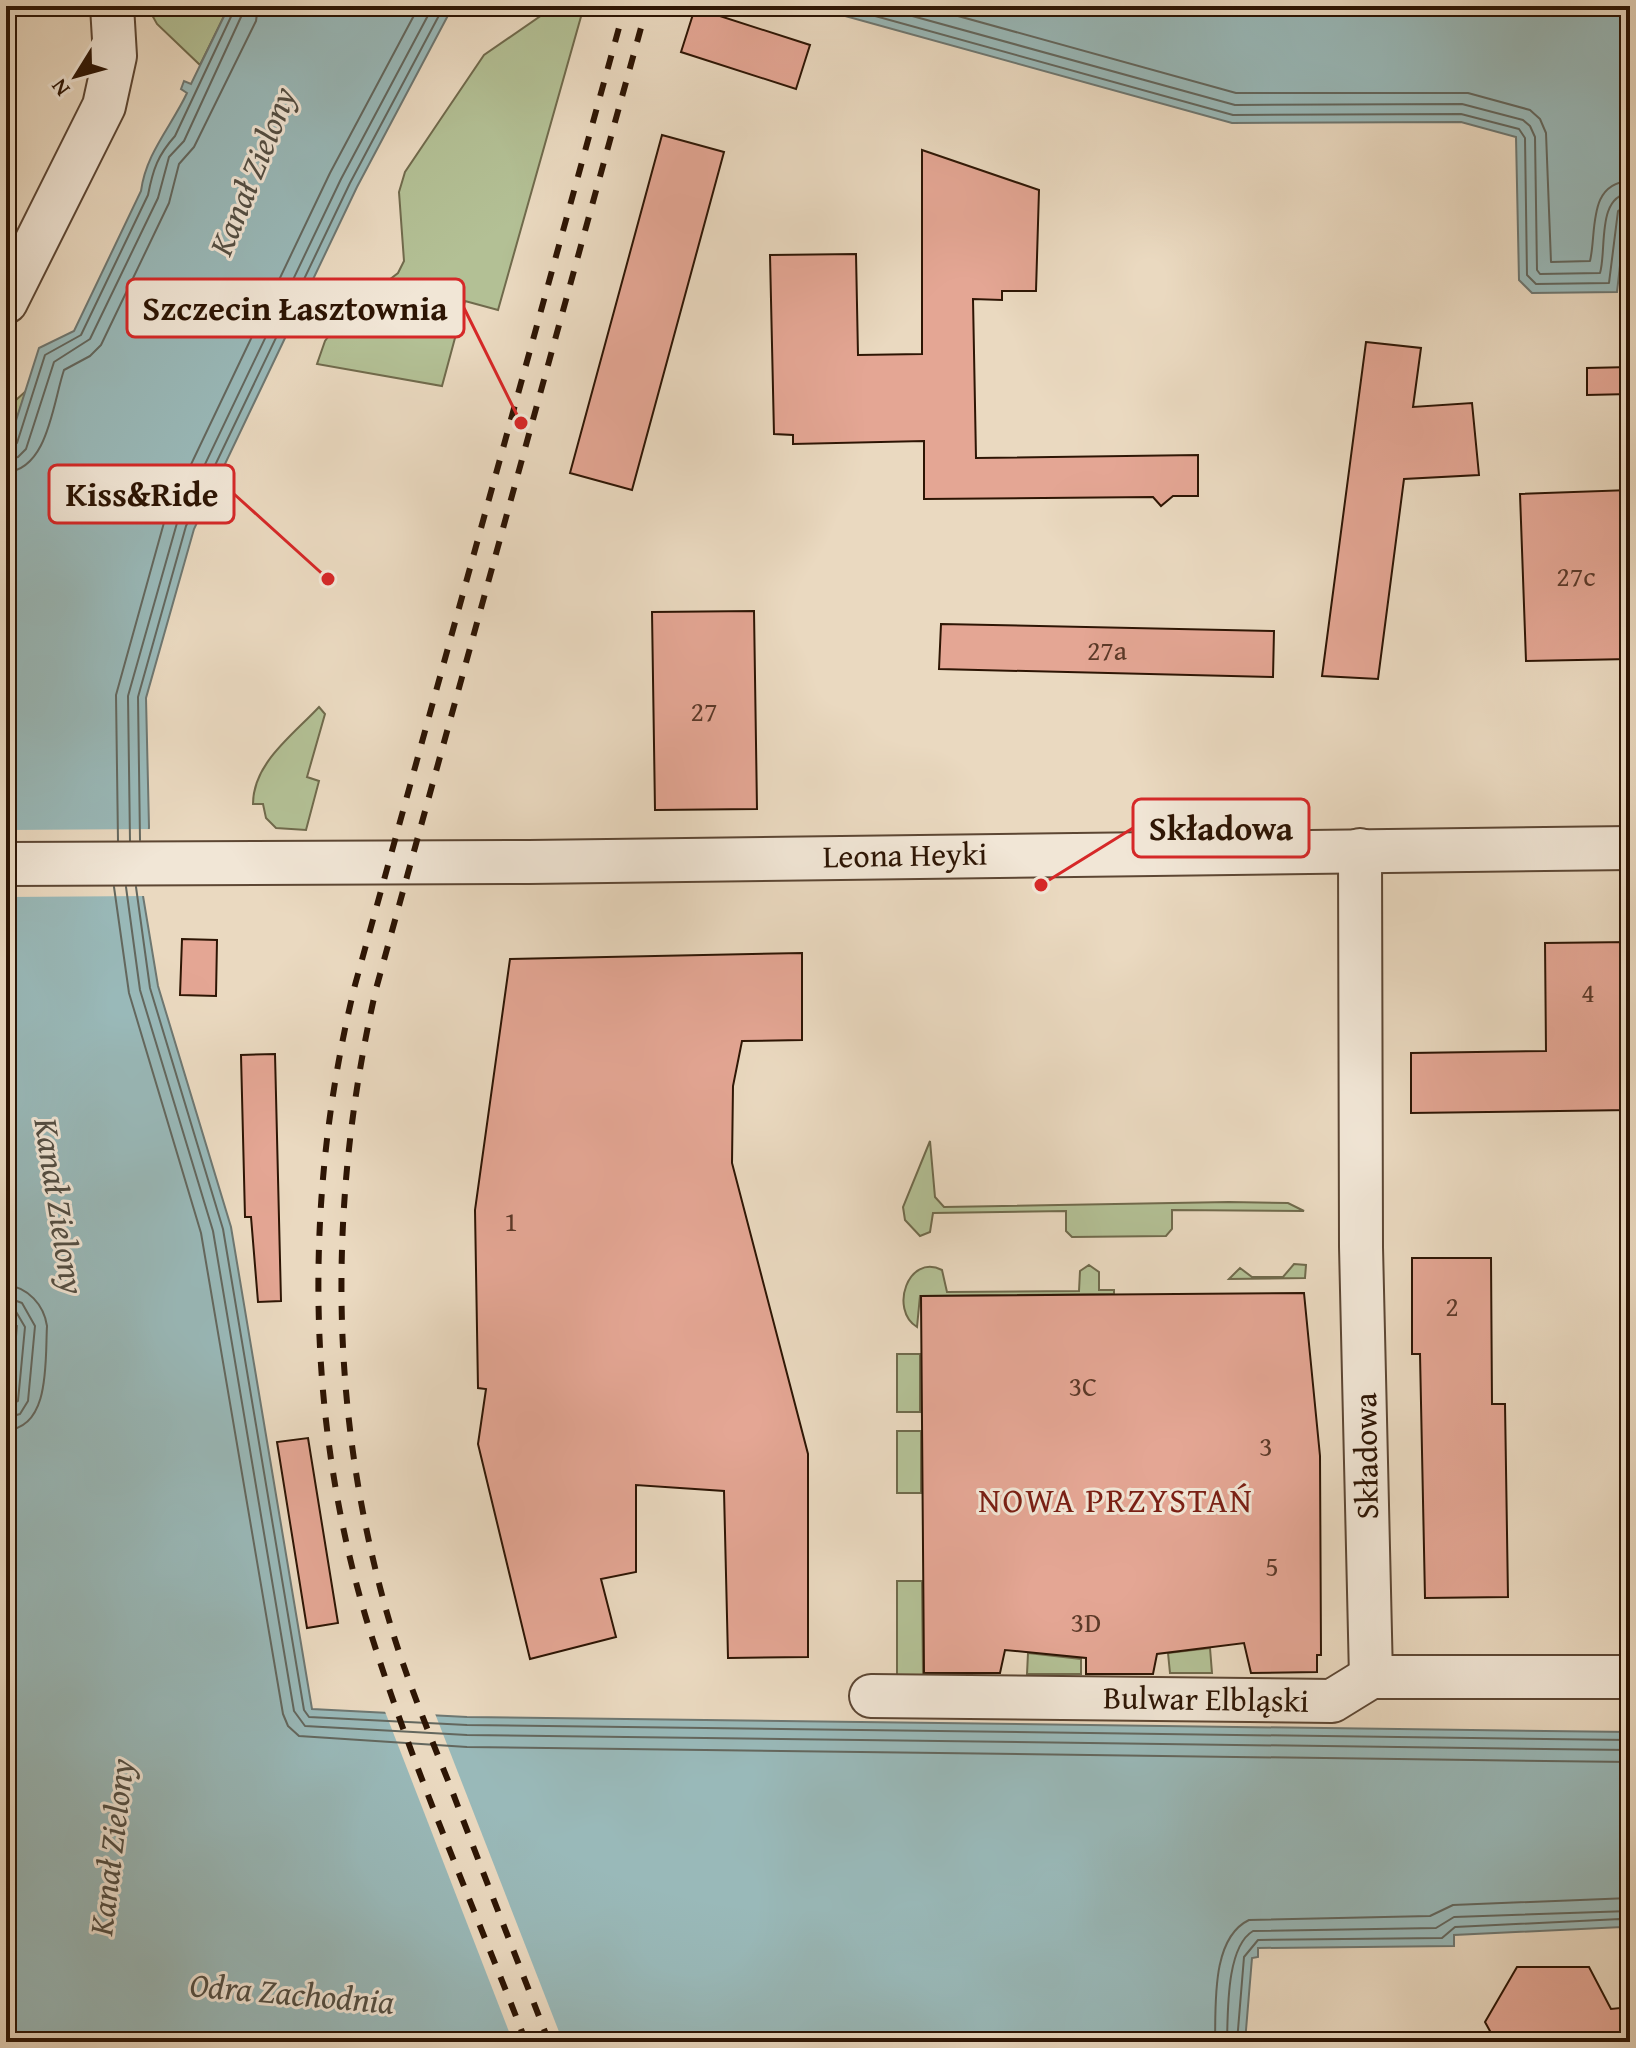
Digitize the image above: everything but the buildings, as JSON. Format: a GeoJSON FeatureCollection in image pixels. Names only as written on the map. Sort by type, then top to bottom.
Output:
{"type":"FeatureCollection","features":[{"type":"Feature","properties":{"kind":"street"},"geometry":{"type":"LineString","coordinates":[[6,302],[104,106],[115,56],[112,6]]}},
{"type":"Feature","properties":{"kind":"street","name":"Leona Heyki"},"geometry":{"type":"LineString","coordinates":[[6,864],[529,862],[1630,848]]}},
{"type":"Feature","properties":{"kind":"street","name":"Składowa"},"geometry":{"type":"LineString","coordinates":[[1360,850],[1361,1247],[1371,1677]]}},
{"type":"Feature","properties":{"kind":"street"},"geometry":{"type":"LineString","coordinates":[[1371,1677],[1630,1677]]}},
{"type":"Feature","properties":{"kind":"street","name":"Bulwar Elbląski"},"geometry":{"type":"LineString","coordinates":[[871,1696],[1332,1701],[1371,1677]]}},
{"type":"Feature","properties":{"kind":"green space"},"geometry":{"type":"Polygon","coordinates":[[[147,6],[229,6],[200,65],[157,24],[147,6]]]}},
{"type":"Feature","properties":{"kind":"green space"},"geometry":{"type":"Polygon","coordinates":[[[555,6],[584,6],[498,310],[465,301],[442,386],[317,364],[325,341],[345,314],[398,273],[404,261],[399,192],[405,172],[484,55],[555,6]]]}},
{"type":"Feature","properties":{"kind":"green space"},"geometry":{"type":"Polygon","coordinates":[[[26,391],[6,452],[6,409],[26,391]]]}},
{"type":"Feature","properties":{"kind":"green space"},"geometry":{"type":"Polygon","coordinates":[[[319,707],[325,714],[307,777],[319,781],[306,830],[276,828],[266,818],[263,804],[253,804],[255,789],[276,751],[319,707]]]}},
{"type":"Feature","properties":{"kind":"green space"},"geometry":{"type":"Polygon","coordinates":[[[930,1141],[935,1197],[944,1207],[1229,1202],[1288,1203],[1304,1211],[1172,1210],[1172,1229],[1166,1236],[1072,1237],[1066,1231],[1066,1211],[933,1213],[930,1232],[920,1236],[905,1220],[903,1207],[930,1141]]]}},
{"type":"Feature","properties":{"kind":"green space"},"geometry":{"type":"Polygon","coordinates":[[[1294,1264],[1306,1265],[1305,1278],[1229,1279],[1240,1268],[1252,1277],[1283,1277],[1294,1264]]]}},
{"type":"Feature","properties":{"kind":"green space"},"geometry":{"type":"Polygon","coordinates":[[[1089,1265],[1099,1272],[1099,1290],[1114,1290],[1114,1294],[920,1296],[917,1327],[904,1309],[906,1286],[920,1269],[930,1267],[942,1270],[947,1292],[1079,1291],[1080,1271],[1089,1265]]]}},
{"type":"Feature","properties":{"kind":"green space"},"geometry":{"type":"Polygon","coordinates":[[[897,1354],[920,1354],[920,1412],[897,1412],[897,1354]]]}},
{"type":"Feature","properties":{"kind":"green space"},"geometry":{"type":"Polygon","coordinates":[[[897,1431],[921,1431],[921,1493],[897,1493],[897,1431]]]}},
{"type":"Feature","properties":{"kind":"green space"},"geometry":{"type":"Polygon","coordinates":[[[897,1581],[922,1581],[923,1676],[897,1676],[897,1581]]]}},
{"type":"Feature","properties":{"kind":"green space"},"geometry":{"type":"Polygon","coordinates":[[[1210,1648],[1212,1673],[1170,1673],[1168,1653],[1210,1648]]]}},
{"type":"Feature","properties":{"kind":"green space"},"geometry":{"type":"Polygon","coordinates":[[[1028,1653],[1081,1659],[1081,1674],[1027,1674],[1028,1653]]]}},
{"type":"Feature","properties":{"kind":"water"},"geometry":{"type":"Polygon","coordinates":[[[229,6],[453,6],[357,187],[194,529],[146,698],[149,827],[143,896],[158,986],[231,1227],[312,1709],[467,1717],[1630,1732],[1630,1941],[1624,1941],[1622,1927],[1454,1935],[1454,1946],[1258,1948],[1258,1957],[1252,1958],[1245,2042],[6,2042],[6,1439],[17,1326],[13,1325],[6,1305],[6,452],[39,348],[74,331],[141,191],[148,164],[187,93],[181,89],[184,81],[191,84],[229,6]]]}},
{"type":"Feature","properties":{"kind":"water"},"geometry":{"type":"Polygon","coordinates":[[[809,6],[1630,6],[1630,177],[1617,292],[1532,293],[1519,280],[1516,137],[1461,122],[1232,123],[809,6]]]}},
{"type":"Feature","properties":{"kind":"pier"},"geometry":{"type":"Polygon","coordinates":[[[153,829],[148,896],[6,897],[6,830],[153,829]]]}},
{"type":"Feature","properties":{"kind":"pier"},"geometry":{"type":"Polygon","coordinates":[[[384,1709],[434,1711],[563,2042],[513,2042],[384,1709]]]}},
{"type":"Feature","properties":{"kind":"railway"},"geometry":{"type":"LineString","coordinates":[[526,2042],[402,1725],[366,1618],[346,1540],[331,1462],[322,1382],[318,1302],[320,1222],[338,1063],[355,985],[625,6]]}},
{"type":"Feature","properties":{"kind":"railway"},"geometry":{"type":"LineString","coordinates":[[549,2042],[415,1698],[385,1606],[366,1529],[353,1452],[345,1375],[343,1221],[350,1143],[376,989],[647,6]]}},
{"type":"Feature","properties":{"kind":"place","name":"Szczecin Łasztownia"},"geometry":{"type":"Point","coordinates":[521,423]}},
{"type":"Feature","properties":{"kind":"place","name":"Kiss&Ride"},"geometry":{"type":"Point","coordinates":[328,579]}},
{"type":"Feature","properties":{"kind":"place","name":"Składowa"},"geometry":{"type":"Point","coordinates":[1041,885]}},
{"type":"Feature","properties":{"kind":"district","name":"NOWA PRZYSTAŃ"},"geometry":{"type":"Point","coordinates":[1116,1500]}},
{"type":"Feature","properties":{"kind":"water label","name":"Kanał Zielony"},"geometry":{"type":"Point","coordinates":[252,171]}},
{"type":"Feature","properties":{"kind":"water label","name":"Kanał Zielony"},"geometry":{"type":"Point","coordinates":[60,1206]}},
{"type":"Feature","properties":{"kind":"water label","name":"Kanał Zielony"},"geometry":{"type":"Point","coordinates":[111,1847]}},
{"type":"Feature","properties":{"kind":"water label","name":"Odra Zachodnia"},"geometry":{"type":"Point","coordinates":[292,1993]}}]}
